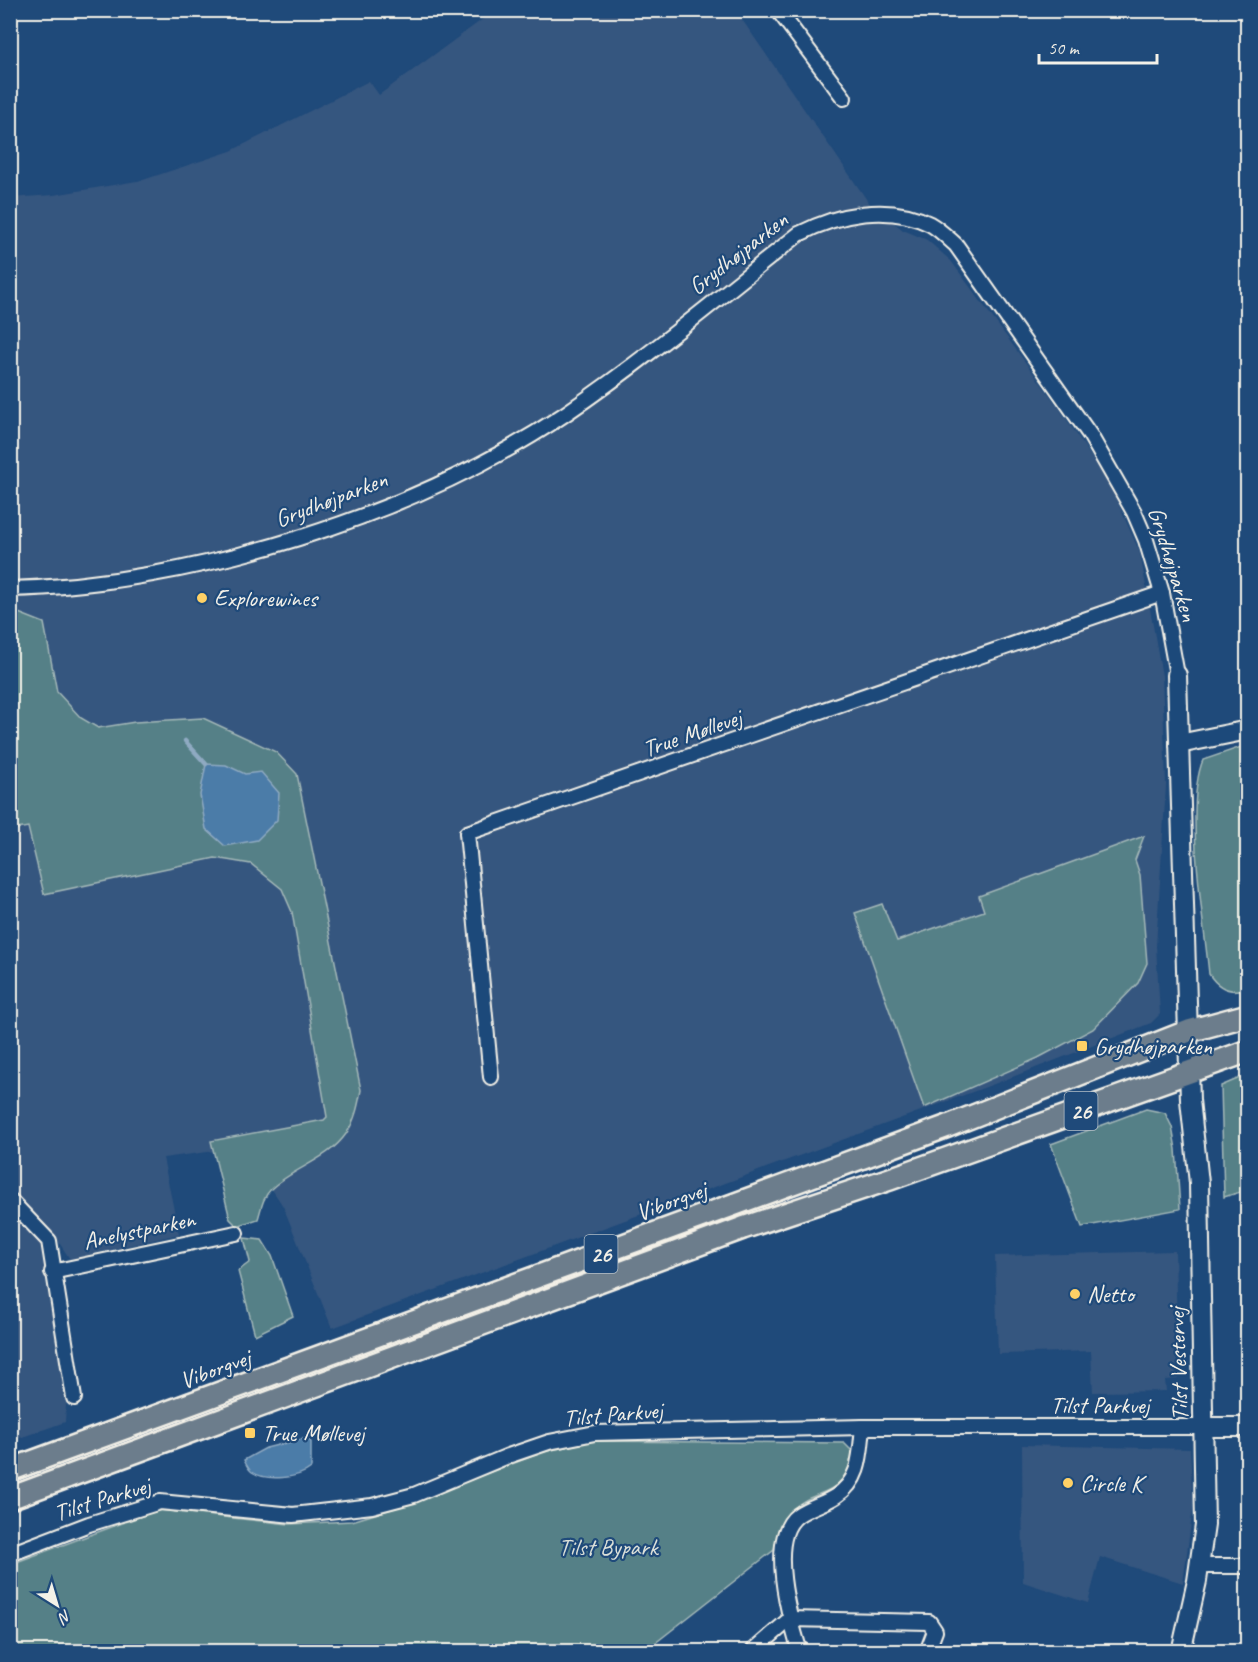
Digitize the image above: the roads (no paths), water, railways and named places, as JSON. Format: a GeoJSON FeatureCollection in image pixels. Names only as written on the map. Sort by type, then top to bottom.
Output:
{"type":"FeatureCollection","features":[{"type":"Feature","properties":{"kind":"main road","name":"Viborgvej"},"geometry":{"type":"LineString","coordinates":[[10,1470],[948,1126],[1189,1030],[1248,1015]]}},
{"type":"Feature","properties":{"kind":"main road","name":"Viborgvej"},"geometry":{"type":"LineString","coordinates":[[10,1498],[743,1227],[1248,1051]]}},
{"type":"Feature","properties":{"kind":"street"},"geometry":{"type":"LineString","coordinates":[[778,10],[844,98]]}},
{"type":"Feature","properties":{"kind":"street","name":"Grydhøjparken"},"geometry":{"type":"LineString","coordinates":[[10,590],[55,588],[159,573],[269,548],[389,504],[478,464],[565,414],[674,334],[799,234],[821,223],[872,213],[901,214],[932,225],[956,245],[1090,435],[1134,512],[1146,540],[1162,593],[1177,675],[1189,1030]]}},
{"type":"Feature","properties":{"kind":"street","name":"True Møllevej"},"geometry":{"type":"LineString","coordinates":[[491,1077],[467,833],[764,733],[941,668],[1162,593]]}},
{"type":"Feature","properties":{"kind":"street"},"geometry":{"type":"LineString","coordinates":[[1179,744],[1248,730]]}},
{"type":"Feature","properties":{"kind":"street","name":"Tilst Vestervej"},"geometry":{"type":"LineString","coordinates":[[1180,1652],[1200,1566],[1206,1526],[1199,1183],[1189,1073],[1189,1030]]}},
{"type":"Feature","properties":{"kind":"street","name":"Anelystparken"},"geometry":{"type":"LineString","coordinates":[[10,1200],[49,1241],[52,1272],[74,1398]]}},
{"type":"Feature","properties":{"kind":"street","name":"Anelystparken"},"geometry":{"type":"LineString","coordinates":[[52,1272],[236,1233]]}},
{"type":"Feature","properties":{"kind":"street"},"geometry":{"type":"LineString","coordinates":[[800,1652],[790,1619],[782,1560],[784,1536],[797,1516],[837,1496],[852,1482],[859,1468],[862,1427]]}},
{"type":"Feature","properties":{"kind":"street","name":"Tilst Parkvej"},"geometry":{"type":"LineString","coordinates":[[10,1554],[89,1524],[160,1502],[293,1515],[372,1506],[414,1495],[518,1452],[549,1442],[595,1433],[862,1427],[1205,1427]]}},
{"type":"Feature","properties":{"kind":"street"},"geometry":{"type":"LineString","coordinates":[[1205,1427],[1248,1427]]}},
{"type":"Feature","properties":{"kind":"street"},"geometry":{"type":"LineString","coordinates":[[1200,1566],[1248,1566]]}},
{"type":"Feature","properties":{"kind":"street"},"geometry":{"type":"LineString","coordinates":[[752,1652],[790,1619],[929,1622],[935,1631],[927,1652]]}},
{"type":"Feature","properties":{"kind":"waterway"},"geometry":{"type":"LineString","coordinates":[[185,741],[206,764]]}},
{"type":"Feature","properties":{"kind":"place","name":"Explorewines"},"geometry":{"type":"Point","coordinates":[202,598]}},
{"type":"Feature","properties":{"kind":"place","name":"Grydhøjparken"},"geometry":{"type":"Point","coordinates":[1082,1046]}},
{"type":"Feature","properties":{"kind":"place","name":"Netto"},"geometry":{"type":"Point","coordinates":[1075,1294]}},
{"type":"Feature","properties":{"kind":"place","name":"True Møllevej"},"geometry":{"type":"Point","coordinates":[250,1433]}},
{"type":"Feature","properties":{"kind":"place","name":"Circle K"},"geometry":{"type":"Point","coordinates":[1068,1483]}},
{"type":"Feature","properties":{"kind":"park label","name":"Tilst Bypark"},"geometry":{"type":"Point","coordinates":[608,1547]}}]}
